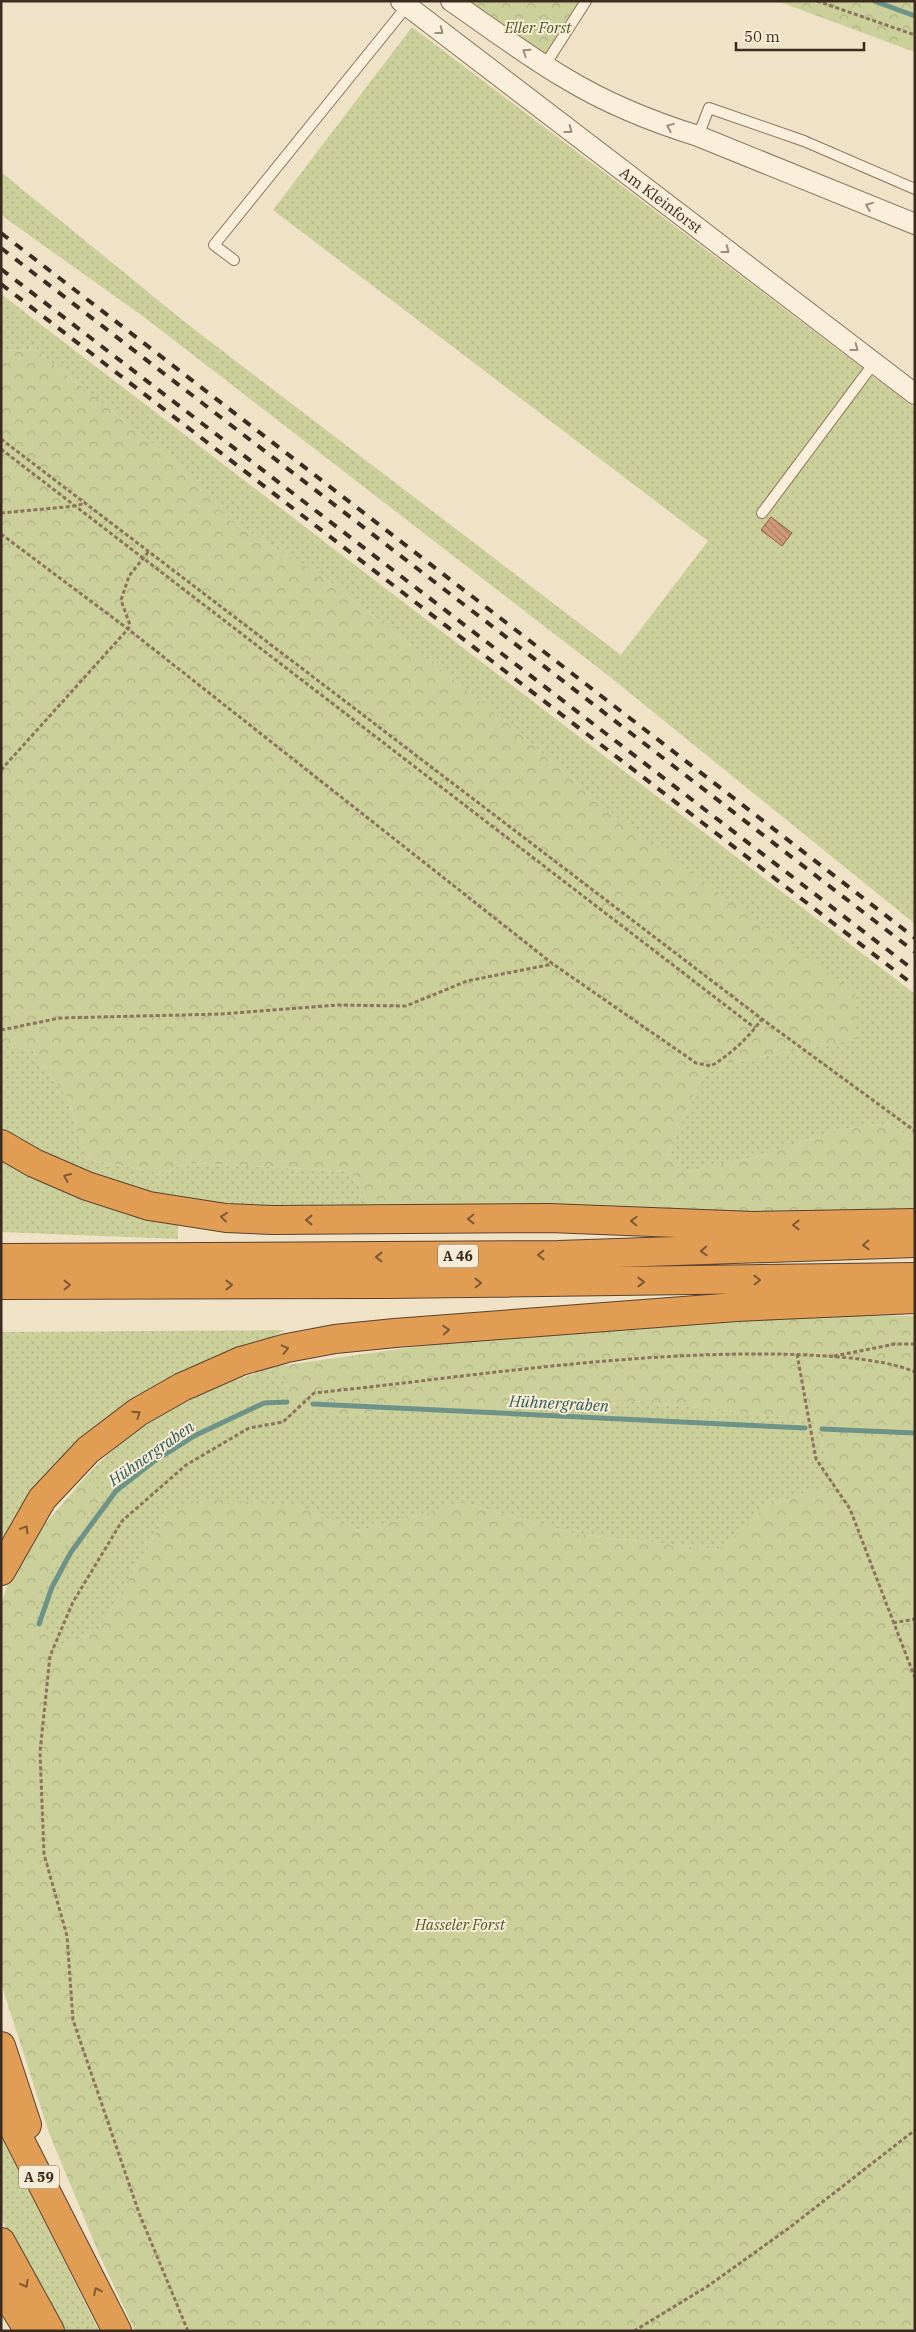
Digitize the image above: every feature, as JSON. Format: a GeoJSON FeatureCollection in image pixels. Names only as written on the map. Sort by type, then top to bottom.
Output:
{"type":"FeatureCollection","features":[{"type":"Feature","properties":{"kind":"highway"},"geometry":{"type":"LineString","coordinates":[[1,1144],[34,1163],[87,1186],[150,1206],[226,1218],[273,1220],[549,1218],[754,1226],[915,1223]]}},
{"type":"Feature","properties":{"kind":"highway","name":"A 46"},"geometry":{"type":"LineString","coordinates":[[1,1258],[558,1254],[803,1248],[915,1243]]}},
{"type":"Feature","properties":{"kind":"highway","name":"A 46"},"geometry":{"type":"LineString","coordinates":[[7,1288],[915,1277]]}},
{"type":"Feature","properties":{"kind":"highway"},"geometry":{"type":"LineString","coordinates":[[1,1571],[42,1499],[88,1450],[138,1412],[182,1386],[241,1362],[288,1348],[335,1339],[387,1334],[726,1307],[915,1299]]}},
{"type":"Feature","properties":{"kind":"highway"},"geometry":{"type":"LineString","coordinates":[[1,2046],[32,2138],[78,2252]]}},
{"type":"Feature","properties":{"kind":"highway","name":"A 59"},"geometry":{"type":"LineString","coordinates":[[1,2103],[117,2331]]}},
{"type":"Feature","properties":{"kind":"highway"},"geometry":{"type":"LineString","coordinates":[[1,2242],[50,2331]]}},
{"type":"Feature","properties":{"kind":"highway"},"geometry":{"type":"LineString","coordinates":[[1,2286],[29,2331]]}},
{"type":"Feature","properties":{"kind":"street"},"geometry":{"type":"LineString","coordinates":[[451,1],[545,65],[589,92],[671,128],[698,136],[915,224]]}},
{"type":"Feature","properties":{"kind":"street","name":"Am Kleinforst"},"geometry":{"type":"LineString","coordinates":[[406,3],[915,394]]}},
{"type":"Feature","properties":{"kind":"lane"},"geometry":{"type":"LineString","coordinates":[[545,65],[586,1]]}},
{"type":"Feature","properties":{"kind":"lane"},"geometry":{"type":"LineString","coordinates":[[234,260],[214,245],[406,3]]}},
{"type":"Feature","properties":{"kind":"lane"},"geometry":{"type":"LineString","coordinates":[[698,136],[710,108],[804,141],[915,189]]}},
{"type":"Feature","properties":{"kind":"lane"},"geometry":{"type":"LineString","coordinates":[[762,513],[874,363]]}},
{"type":"Feature","properties":{"kind":"path"},"geometry":{"type":"LineString","coordinates":[[817,1],[915,35]]}},
{"type":"Feature","properties":{"kind":"path"},"geometry":{"type":"LineString","coordinates":[[1,439],[762,1019],[915,1131]]}},
{"type":"Feature","properties":{"kind":"path"},"geometry":{"type":"LineString","coordinates":[[1,449],[755,1028]]}},
{"type":"Feature","properties":{"kind":"path"},"geometry":{"type":"LineString","coordinates":[[1,513],[76,506],[86,503]]}},
{"type":"Feature","properties":{"kind":"path"},"geometry":{"type":"LineString","coordinates":[[1,534],[128,629],[553,964],[702,1066],[711,1066],[718,1062],[755,1028],[762,1019]]}},
{"type":"Feature","properties":{"kind":"path"},"geometry":{"type":"LineString","coordinates":[[1,770],[128,629],[130,625],[121,600],[129,576],[149,551]]}},
{"type":"Feature","properties":{"kind":"path"},"geometry":{"type":"LineString","coordinates":[[1,1030],[60,1018],[221,1014],[337,1005],[406,1006],[468,981],[553,964]]}},
{"type":"Feature","properties":{"kind":"path"},"geometry":{"type":"LineString","coordinates":[[831,1356],[895,1344],[915,1344]]}},
{"type":"Feature","properties":{"kind":"path"},"geometry":{"type":"LineString","coordinates":[[188,2331],[140,2213],[73,2020],[67,1936],[44,1854],[40,1752],[50,1656],[73,1602],[122,1521],[186,1465],[249,1428],[283,1422],[314,1393],[595,1362],[735,1354],[831,1356],[903,1367],[915,1372]]}},
{"type":"Feature","properties":{"kind":"path"},"geometry":{"type":"LineString","coordinates":[[797,1354],[816,1459],[850,1509],[915,1678]]}},
{"type":"Feature","properties":{"kind":"path"},"geometry":{"type":"LineString","coordinates":[[893,1624],[915,1619]]}},
{"type":"Feature","properties":{"kind":"path"},"geometry":{"type":"LineString","coordinates":[[634,2331],[708,2286],[789,2228],[915,2130]]}},
{"type":"Feature","properties":{"kind":"green space","name":"Eller Forst"},"geometry":{"type":"Polygon","coordinates":[[[457,1],[586,1],[545,65],[457,1]]]}},
{"type":"Feature","properties":{"kind":"green space"},"geometry":{"type":"Polygon","coordinates":[[[777,1],[915,1],[915,52],[901,47],[777,1]]]}},
{"type":"Feature","properties":{"kind":"green space"},"geometry":{"type":"Polygon","coordinates":[[[412,27],[915,408],[915,924],[610,677],[144,317],[1,215],[1,172],[186,323],[621,655],[708,541],[273,210],[412,27]]]}},
{"type":"Feature","properties":{"kind":"green space"},"geometry":{"type":"Polygon","coordinates":[[[1,294],[915,994],[915,1143],[890,1123],[838,1130],[768,1154],[682,1173],[667,1155],[707,1067],[856,1039],[617,818],[509,724],[328,580],[233,523],[168,456],[36,350],[1,351],[1,294]]]}},
{"type":"Feature","properties":{"kind":"green space"},"geometry":{"type":"Polygon","coordinates":[[[36,350],[168,456],[233,523],[328,580],[509,724],[617,818],[855,993],[856,1039],[707,1067],[667,1155],[682,1173],[768,1154],[838,1130],[890,1123],[915,1143],[915,1210],[754,1215],[370,1206],[350,1171],[188,1163],[161,1173],[86,1159],[67,1097],[32,1050],[1,1046],[1,351],[36,350]]]}},
{"type":"Feature","properties":{"kind":"green space"},"geometry":{"type":"Polygon","coordinates":[[[1,1046],[32,1050],[67,1097],[86,1159],[161,1173],[188,1163],[350,1171],[370,1206],[273,1206],[177,1200],[178,1239],[1,1232],[1,1046]]]}},
{"type":"Feature","properties":{"kind":"green space","name":"Hasseler Forst"},"geometry":{"type":"Polygon","coordinates":[[[812,1314],[915,1316],[915,2331],[135,2331],[99,2254],[49,2133],[1,1983],[1,1604],[11,1575],[45,1524],[88,1474],[102,1497],[52,1566],[31,1618],[58,1649],[99,1629],[168,1513],[202,1499],[296,1505],[356,1531],[465,1503],[576,1534],[720,1550],[769,1504],[836,1486],[814,1420],[633,1401],[507,1418],[409,1409],[343,1415],[293,1405],[279,1366],[470,1339],[812,1314]]]}},
{"type":"Feature","properties":{"kind":"green space"},"geometry":{"type":"Polygon","coordinates":[[[285,1330],[255,1347],[167,1385],[1,1549],[1,1332],[285,1330]]]}},
{"type":"Feature","properties":{"kind":"green space"},"geometry":{"type":"Polygon","coordinates":[[[279,1366],[293,1405],[343,1415],[409,1409],[507,1418],[633,1401],[814,1420],[836,1486],[769,1504],[721,1550],[576,1534],[465,1503],[356,1531],[296,1505],[168,1513],[99,1629],[58,1649],[31,1618],[52,1566],[102,1497],[88,1474],[130,1436],[176,1407],[226,1384],[279,1366]]]}},
{"type":"Feature","properties":{"kind":"green space"},"geometry":{"type":"Polygon","coordinates":[[[1,2134],[99,2331],[63,2331],[1,2218],[1,2134]]]}},
{"type":"Feature","properties":{"kind":"building"},"geometry":{"type":"Polygon","coordinates":[[[771,517],[792,533],[782,546],[761,530],[771,517]]]}},
{"type":"Feature","properties":{"kind":"waterway"},"geometry":{"type":"LineString","coordinates":[[874,1],[915,16]]}},
{"type":"Feature","properties":{"kind":"waterway","name":"Hühnergraben"},"geometry":{"type":"LineString","coordinates":[[39,1624],[52,1587],[71,1552],[116,1491],[153,1462],[196,1435],[264,1403],[287,1402]]}},
{"type":"Feature","properties":{"kind":"waterway","name":"Hühnergraben"},"geometry":{"type":"LineString","coordinates":[[313,1404],[805,1428]]}},
{"type":"Feature","properties":{"kind":"waterway","name":"Hühnergraben"},"geometry":{"type":"LineString","coordinates":[[822,1429],[915,1433]]}},
{"type":"Feature","properties":{"kind":"railway"},"geometry":{"type":"LineString","coordinates":[[1,233],[915,938]]}},
{"type":"Feature","properties":{"kind":"railway"},"geometry":{"type":"LineString","coordinates":[[1,248],[915,952]]}},
{"type":"Feature","properties":{"kind":"railway"},"geometry":{"type":"LineString","coordinates":[[1,269],[915,971]]}},
{"type":"Feature","properties":{"kind":"railway"},"geometry":{"type":"LineString","coordinates":[[1,284],[915,986]]}}]}
